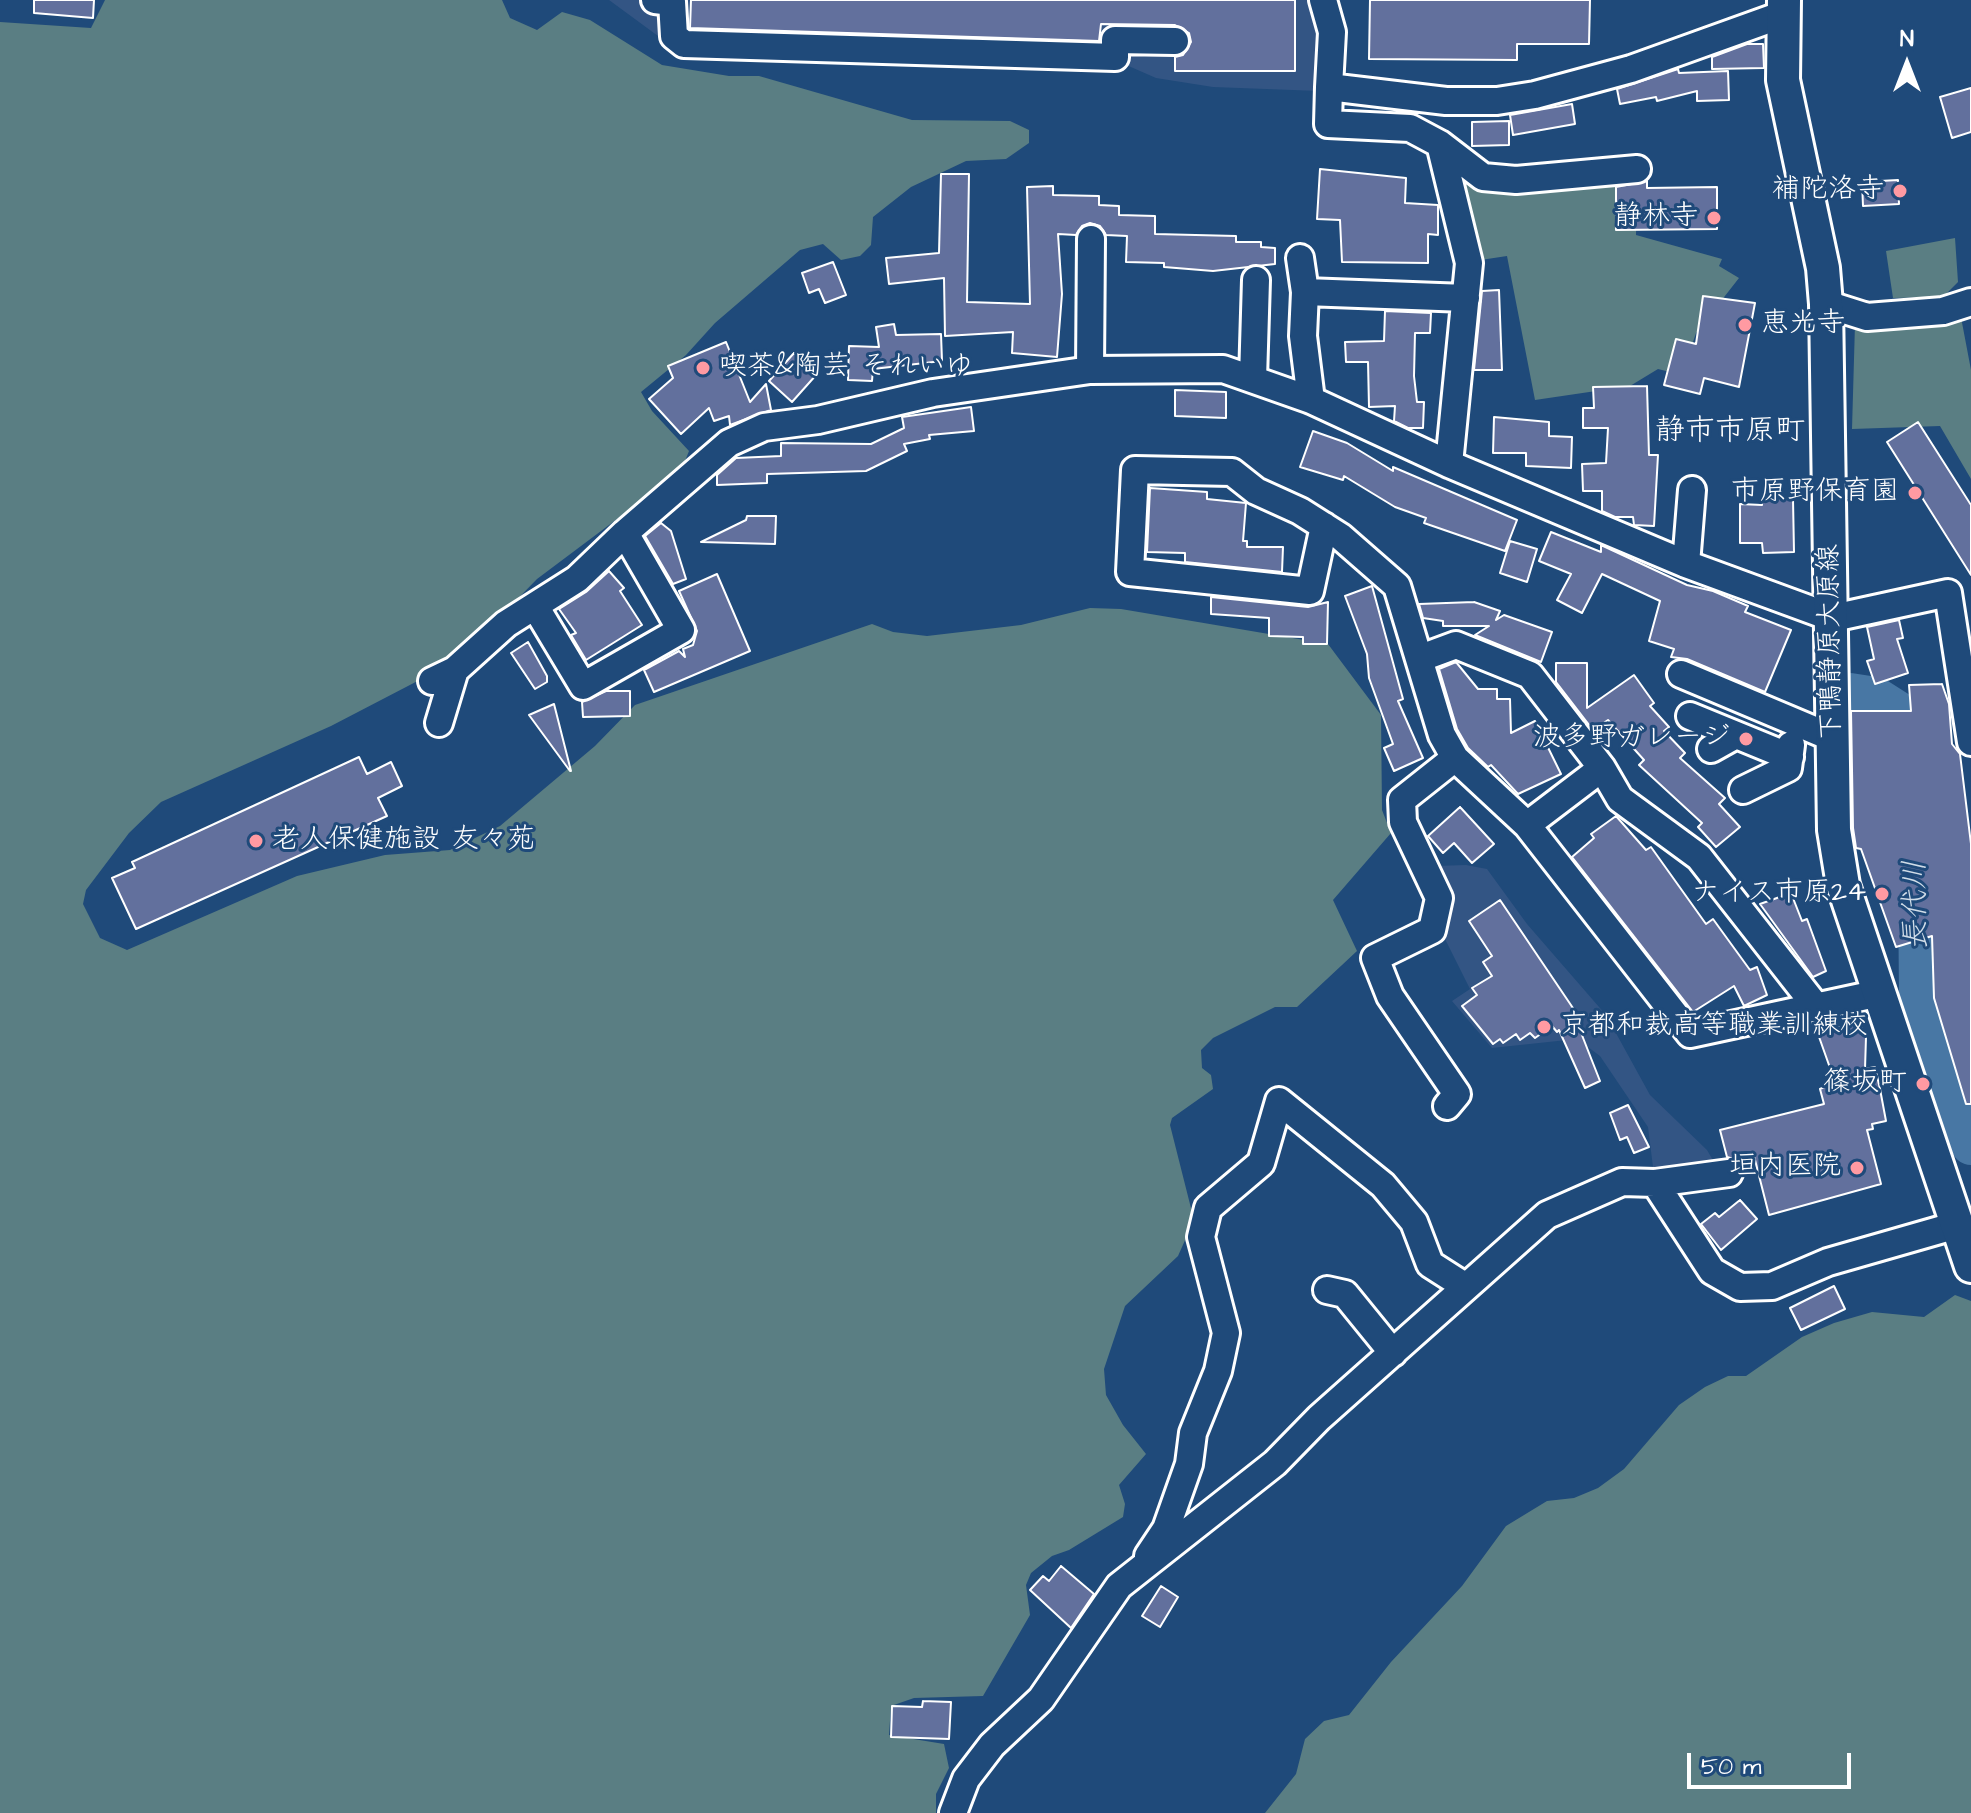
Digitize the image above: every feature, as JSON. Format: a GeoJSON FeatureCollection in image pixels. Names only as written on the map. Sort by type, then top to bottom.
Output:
{"type":"FeatureCollection","features":[{"type":"Feature","properties":{"kind":"main road","name":"下鴨静原大原線"},"geometry":{"type":"LineString","coordinates":[[1784,7],[1783,80],[1823,268],[1826,304],[1834,830],[1843,885],[1962,1229],[1971,1266]]}},
{"type":"Feature","properties":{"kind":"street"},"geometry":{"type":"LineString","coordinates":[[655,0],[672,2],[674,36],[684,44],[1115,57],[1115,40],[1175,41]]}},
{"type":"Feature","properties":{"kind":"street"},"geometry":{"type":"LineString","coordinates":[[1323,0],[1332,32],[1328,124],[1410,128],[1440,144],[1483,177],[1516,180],[1637,169]]}},
{"type":"Feature","properties":{"kind":"street"},"geometry":{"type":"LineString","coordinates":[[1329,87],[1446,101],[1535,95],[1631,69],[1784,7]]}},
{"type":"Feature","properties":{"kind":"street"},"geometry":{"type":"LineString","coordinates":[[1440,144],[1469,263],[1449,464]]}},
{"type":"Feature","properties":{"kind":"street"},"geometry":{"type":"LineString","coordinates":[[1090,370],[1091,239]]}},
{"type":"Feature","properties":{"kind":"street"},"geometry":{"type":"LineString","coordinates":[[1300,258],[1305,292],[1303,336],[1311,400]]}},
{"type":"Feature","properties":{"kind":"street"},"geometry":{"type":"LineString","coordinates":[[1253,379],[1256,280]]}},
{"type":"Feature","properties":{"kind":"street"},"geometry":{"type":"LineString","coordinates":[[1305,292],[1466,298]]}},
{"type":"Feature","properties":{"kind":"street"},"geometry":{"type":"LineString","coordinates":[[1826,304],[1867,317],[1943,311],[1971,302]]}},
{"type":"Feature","properties":{"kind":"street"},"geometry":{"type":"LineString","coordinates":[[439,723],[443,676],[506,624],[577,579],[729,443],[764,427],[818,420],[933,393],[1090,370],[1223,369],[1311,400],[1449,464],[1686,564],[1833,618],[1948,593],[1971,742]]}},
{"type":"Feature","properties":{"kind":"street"},"geometry":{"type":"LineString","coordinates":[[1324,526],[1310,591],[1130,572],[1135,470],[1232,472],[1256,491],[1324,526],[1397,586],[1442,735],[1455,758],[1527,825],[1690,1034],[1818,1009],[1880,993]]}},
{"type":"Feature","properties":{"kind":"street"},"geometry":{"type":"LineString","coordinates":[[1686,564],[1692,490]]}},
{"type":"Feature","properties":{"kind":"street"},"geometry":{"type":"LineString","coordinates":[[535,606],[583,686],[681,630],[625,533]]}},
{"type":"Feature","properties":{"kind":"street"},"geometry":{"type":"LineString","coordinates":[[1421,658],[1456,645],[1530,675],[1602,768],[1620,799],[1699,857],[1818,1009]]}},
{"type":"Feature","properties":{"kind":"street"},"geometry":{"type":"LineString","coordinates":[[1681,674],[1833,738]]}},
{"type":"Feature","properties":{"kind":"street"},"geometry":{"type":"LineString","coordinates":[[1690,716],[1790,757]]}},
{"type":"Feature","properties":{"kind":"street"},"geometry":{"type":"LineString","coordinates":[[1743,790],[1788,768],[1794,722]]}},
{"type":"Feature","properties":{"kind":"street"},"geometry":{"type":"LineString","coordinates":[[1711,749],[1736,735]]}},
{"type":"Feature","properties":{"kind":"street"},"geometry":{"type":"LineString","coordinates":[[1447,1106],[1457,1094],[1390,996],[1375,958],[1432,930],[1439,898],[1403,822],[1402,800],[1455,758]]}},
{"type":"Feature","properties":{"kind":"street"},"geometry":{"type":"LineString","coordinates":[[1527,825],[1602,768]]}},
{"type":"Feature","properties":{"kind":"street"},"geometry":{"type":"LineString","coordinates":[[1137,1572],[1166,1529],[1189,1464],[1193,1433],[1218,1371],[1226,1333],[1201,1237],[1208,1208],[1261,1163],[1279,1101],[1383,1185],[1414,1222],[1430,1264],[1466,1287]]}},
{"type":"Feature","properties":{"kind":"street"},"geometry":{"type":"LineString","coordinates":[[953,1813],[966,1779],[992,1745],[1041,1699],[1119,1586],[1275,1463],[1319,1418],[1547,1215],[1622,1182],[1655,1183],[1729,1173]]}},
{"type":"Feature","properties":{"kind":"street"},"geometry":{"type":"LineString","coordinates":[[1655,1183],[1712,1271],[1740,1287],[1772,1286],[1828,1262],[1962,1229]]}},
{"type":"Feature","properties":{"kind":"street"},"geometry":{"type":"LineString","coordinates":[[1327,1290],[1345,1294],[1393,1353]]}},
{"type":"Feature","properties":{"kind":"shaded area"},"geometry":{"type":"Polygon","coordinates":[[[609,0],[1310,0],[1320,37],[1319,91],[1213,87],[1156,78],[1124,64],[673,47],[609,0]]]}},
{"type":"Feature","properties":{"kind":"shaded area","name":"京都和裁高等職業訓練校"},"geometry":{"type":"Polygon","coordinates":[[[1466,865],[1487,869],[1527,924],[1606,1015],[1650,1095],[1707,1150],[1714,1162],[1654,1175],[1648,1127],[1600,1056],[1584,1044],[1567,1040],[1492,1048],[1452,1001],[1470,989],[1444,937],[1450,902],[1436,866],[1466,865]]]}},
{"type":"Feature","properties":{"kind":"green space"},"geometry":{"type":"Polygon","coordinates":[[[105,0],[502,0],[510,18],[537,30],[562,12],[590,20],[662,65],[729,76],[759,76],[912,120],[1010,121],[1029,130],[1029,143],[1006,159],[966,161],[911,187],[873,217],[871,245],[860,256],[841,260],[823,244],[800,250],[641,392],[652,411],[689,451],[681,471],[537,579],[458,660],[331,726],[161,802],[129,833],[86,890],[83,904],[100,938],[127,950],[297,876],[385,855],[450,850],[500,826],[595,746],[635,705],[872,624],[893,632],[927,636],[1021,625],[1090,608],[1121,609],[1328,644],[1381,715],[1382,810],[1391,833],[1333,900],[1357,951],[1297,1007],[1275,1007],[1213,1038],[1201,1050],[1202,1068],[1211,1075],[1213,1089],[1172,1118],[1170,1125],[1194,1220],[1178,1256],[1125,1306],[1104,1369],[1106,1395],[1123,1425],[1146,1454],[1119,1485],[1125,1504],[1123,1517],[1069,1550],[1052,1556],[1031,1573],[1026,1585],[1030,1615],[983,1696],[914,1698],[891,1706],[889,1735],[944,1744],[949,1768],[936,1794],[936,1813],[0,1813],[0,22],[91,28],[105,0]]]}},
{"type":"Feature","properties":{"kind":"green space"},"geometry":{"type":"Polygon","coordinates":[[[1455,176],[1489,191],[1506,194],[1637,184],[1636,235],[1722,259],[1719,266],[1739,278],[1696,333],[1682,375],[1658,369],[1630,386],[1535,400],[1507,256],[1474,261],[1455,176]]]}},
{"type":"Feature","properties":{"kind":"green space"},"geometry":{"type":"Polygon","coordinates":[[[1955,238],[1958,282],[1943,297],[1893,298],[1886,251],[1955,238]]]}},
{"type":"Feature","properties":{"kind":"green space"},"geometry":{"type":"Polygon","coordinates":[[[1960,312],[1971,370],[1971,479],[1940,426],[1852,429],[1855,324],[1960,312]]]}},
{"type":"Feature","properties":{"kind":"green space"},"geometry":{"type":"Polygon","coordinates":[[[1955,1295],[1971,1301],[1971,1813],[1265,1813],[1296,1774],[1305,1739],[1324,1721],[1349,1715],[1391,1662],[1462,1586],[1506,1526],[1547,1501],[1574,1498],[1598,1488],[1624,1469],[1679,1405],[1728,1376],[1746,1376],[1802,1337],[1834,1323],[1872,1312],[1924,1317],[1955,1295]]]}},
{"type":"Feature","properties":{"kind":"building"},"geometry":{"type":"Polygon","coordinates":[[[34,0],[94,0],[93,18],[34,13],[34,0]]]}},
{"type":"Feature","properties":{"kind":"building"},"geometry":{"type":"Polygon","coordinates":[[[691,0],[1295,0],[1295,71],[1175,71],[1175,57],[1183,55],[1191,42],[1189,33],[1175,25],[1101,24],[1099,41],[690,28],[691,0]]]}},
{"type":"Feature","properties":{"kind":"building"},"geometry":{"type":"Polygon","coordinates":[[[1370,0],[1590,0],[1589,44],[1517,44],[1517,60],[1369,59],[1370,0]]]}},
{"type":"Feature","properties":{"kind":"building"},"geometry":{"type":"Polygon","coordinates":[[[1747,44],[1763,44],[1764,68],[1712,69],[1712,57],[1747,44]]]}},
{"type":"Feature","properties":{"kind":"building"},"geometry":{"type":"Polygon","coordinates":[[[1678,69],[1679,73],[1728,71],[1729,100],[1697,101],[1697,91],[1657,101],[1656,97],[1620,104],[1617,89],[1678,69]]]}},
{"type":"Feature","properties":{"kind":"building"},"geometry":{"type":"Polygon","coordinates":[[[1971,88],[1971,132],[1952,138],[1940,97],[1971,88]]]}},
{"type":"Feature","properties":{"kind":"building"},"geometry":{"type":"Polygon","coordinates":[[[1572,104],[1575,124],[1513,135],[1510,115],[1572,104]]]}},
{"type":"Feature","properties":{"kind":"building"},"geometry":{"type":"Polygon","coordinates":[[[1509,121],[1509,145],[1472,146],[1472,122],[1509,121]]]}},
{"type":"Feature","properties":{"kind":"building"},"geometry":{"type":"Polygon","coordinates":[[[1320,169],[1406,178],[1405,203],[1438,205],[1438,235],[1428,234],[1428,263],[1342,262],[1340,220],[1317,219],[1320,169]]]}},
{"type":"Feature","properties":{"kind":"building"},"geometry":{"type":"Polygon","coordinates":[[[941,174],[969,174],[967,302],[1030,304],[1027,187],[1053,186],[1053,195],[1099,196],[1099,205],[1119,206],[1119,215],[1155,216],[1155,234],[1236,236],[1236,242],[1261,242],[1261,247],[1275,248],[1275,264],[1213,271],[1164,267],[1164,263],[1126,262],[1127,236],[1106,235],[1100,226],[1090,223],[1082,226],[1076,235],[1058,234],[1062,294],[1057,357],[1012,353],[1013,332],[945,336],[944,278],[889,284],[886,258],[939,253],[941,174]]]}},
{"type":"Feature","properties":{"kind":"building"},"geometry":{"type":"Polygon","coordinates":[[[1898,180],[1899,204],[1863,206],[1862,182],[1898,180]]]}},
{"type":"Feature","properties":{"kind":"building"},"geometry":{"type":"Polygon","coordinates":[[[1647,181],[1647,188],[1717,187],[1717,229],[1616,230],[1616,187],[1647,181]]]}},
{"type":"Feature","properties":{"kind":"building"},"geometry":{"type":"Polygon","coordinates":[[[833,262],[846,295],[825,303],[819,289],[809,293],[802,273],[833,262]]]}},
{"type":"Feature","properties":{"kind":"building"},"geometry":{"type":"Polygon","coordinates":[[[1499,290],[1502,370],[1474,370],[1482,291],[1499,290]]]}},
{"type":"Feature","properties":{"kind":"building"},"geometry":{"type":"Polygon","coordinates":[[[1703,296],[1755,303],[1739,387],[1704,378],[1700,394],[1664,385],[1676,339],[1696,344],[1703,296]]]}},
{"type":"Feature","properties":{"kind":"building"},"geometry":{"type":"Polygon","coordinates":[[[1385,311],[1431,313],[1430,333],[1415,333],[1414,376],[1417,402],[1424,402],[1423,428],[1408,428],[1394,421],[1395,406],[1369,407],[1368,362],[1346,362],[1345,342],[1384,341],[1385,311]]]}},
{"type":"Feature","properties":{"kind":"building"},"geometry":{"type":"Polygon","coordinates":[[[894,324],[896,335],[941,334],[942,361],[873,369],[872,381],[848,380],[849,346],[879,347],[876,327],[894,324]]]}},
{"type":"Feature","properties":{"kind":"building"},"geometry":{"type":"Polygon","coordinates":[[[726,342],[750,402],[766,384],[771,410],[730,425],[729,416],[714,421],[709,408],[681,434],[649,399],[673,378],[668,366],[726,342]]]}},
{"type":"Feature","properties":{"kind":"building"},"geometry":{"type":"Polygon","coordinates":[[[794,353],[817,374],[792,402],[769,381],[794,353]]]}},
{"type":"Feature","properties":{"kind":"building"},"geometry":{"type":"Polygon","coordinates":[[[1647,386],[1649,455],[1658,455],[1654,526],[1634,525],[1633,517],[1615,517],[1602,511],[1602,491],[1583,491],[1582,464],[1606,463],[1608,428],[1583,428],[1583,408],[1594,408],[1593,387],[1647,386]]]}},
{"type":"Feature","properties":{"kind":"building"},"geometry":{"type":"Polygon","coordinates":[[[1175,390],[1226,392],[1226,418],[1175,416],[1175,390]]]}},
{"type":"Feature","properties":{"kind":"building"},"geometry":{"type":"Polygon","coordinates":[[[971,407],[974,431],[929,435],[930,439],[904,444],[907,451],[866,471],[767,474],[767,483],[717,485],[717,475],[736,458],[781,456],[781,443],[871,444],[904,428],[902,417],[971,407]]]}},
{"type":"Feature","properties":{"kind":"building"},"geometry":{"type":"Polygon","coordinates":[[[1494,417],[1549,422],[1549,436],[1572,437],[1571,468],[1526,466],[1526,453],[1493,453],[1494,417]]]}},
{"type":"Feature","properties":{"kind":"building"},"geometry":{"type":"Polygon","coordinates":[[[1918,422],[1971,505],[1971,575],[1887,442],[1918,422]]]}},
{"type":"Feature","properties":{"kind":"building"},"geometry":{"type":"Polygon","coordinates":[[[1313,431],[1347,443],[1393,471],[1393,467],[1517,520],[1505,551],[1424,523],[1426,518],[1395,507],[1344,476],[1343,480],[1300,467],[1313,431]]]}},
{"type":"Feature","properties":{"kind":"building"},"geometry":{"type":"Polygon","coordinates":[[[1150,488],[1207,492],[1207,499],[1246,503],[1243,541],[1247,541],[1247,547],[1283,547],[1282,572],[1185,562],[1185,553],[1147,552],[1150,488]]]}},
{"type":"Feature","properties":{"kind":"building"},"geometry":{"type":"Polygon","coordinates":[[[1762,498],[1793,499],[1794,552],[1763,553],[1762,543],[1740,543],[1740,504],[1762,505],[1762,498]]]}},
{"type":"Feature","properties":{"kind":"building"},"geometry":{"type":"Polygon","coordinates":[[[747,516],[776,516],[775,544],[701,542],[746,520],[747,516]]]}},
{"type":"Feature","properties":{"kind":"building"},"geometry":{"type":"Polygon","coordinates":[[[661,523],[671,531],[686,579],[673,584],[645,536],[661,523]]]}},
{"type":"Feature","properties":{"kind":"building"},"geometry":{"type":"Polygon","coordinates":[[[1551,532],[1601,552],[1601,545],[1687,585],[1713,591],[1748,606],[1745,612],[1791,630],[1765,692],[1687,659],[1671,657],[1674,649],[1649,641],[1660,601],[1602,574],[1582,613],[1557,600],[1571,574],[1539,561],[1551,532]]]}},
{"type":"Feature","properties":{"kind":"building"},"geometry":{"type":"Polygon","coordinates":[[[1510,541],[1537,549],[1527,582],[1500,573],[1510,541]]]}},
{"type":"Feature","properties":{"kind":"building"},"geometry":{"type":"Polygon","coordinates":[[[609,571],[624,588],[620,591],[642,625],[586,660],[571,635],[576,633],[559,609],[586,592],[609,571]]]}},
{"type":"Feature","properties":{"kind":"building"},"geometry":{"type":"Polygon","coordinates":[[[717,574],[750,651],[654,692],[644,670],[679,651],[685,657],[683,649],[693,645],[697,631],[679,591],[717,574]]]}},
{"type":"Feature","properties":{"kind":"building"},"geometry":{"type":"Polygon","coordinates":[[[1372,586],[1403,699],[1398,701],[1423,758],[1394,771],[1384,748],[1393,744],[1369,678],[1367,654],[1345,596],[1372,586]]]}},
{"type":"Feature","properties":{"kind":"building"},"geometry":{"type":"Polygon","coordinates":[[[1211,597],[1308,607],[1328,602],[1327,644],[1303,644],[1303,637],[1269,636],[1269,618],[1211,614],[1211,597]]]}},
{"type":"Feature","properties":{"kind":"building"},"geometry":{"type":"Polygon","coordinates":[[[1474,602],[1500,611],[1496,620],[1504,615],[1552,632],[1541,662],[1475,635],[1489,626],[1443,626],[1443,621],[1423,618],[1419,604],[1474,602]]]}},
{"type":"Feature","properties":{"kind":"building"},"geometry":{"type":"Polygon","coordinates":[[[1899,620],[1903,638],[1897,639],[1908,673],[1875,684],[1867,661],[1874,659],[1867,627],[1899,620]]]}},
{"type":"Feature","properties":{"kind":"building"},"geometry":{"type":"Polygon","coordinates":[[[528,642],[547,676],[547,682],[535,689],[511,653],[528,642]]]}},
{"type":"Feature","properties":{"kind":"building"},"geometry":{"type":"Polygon","coordinates":[[[1456,662],[1478,689],[1497,689],[1497,699],[1510,699],[1511,733],[1535,721],[1561,774],[1518,794],[1491,765],[1488,767],[1468,748],[1457,729],[1439,669],[1456,662]]]}},
{"type":"Feature","properties":{"kind":"building"},"geometry":{"type":"Polygon","coordinates":[[[1556,663],[1587,663],[1587,708],[1634,675],[1654,703],[1650,706],[1669,727],[1664,731],[1685,753],[1680,758],[1725,798],[1719,804],[1740,827],[1716,847],[1698,827],[1702,823],[1639,765],[1644,760],[1608,720],[1593,730],[1556,682],[1556,663]]]}},
{"type":"Feature","properties":{"kind":"building"},"geometry":{"type":"Polygon","coordinates":[[[1942,684],[1949,704],[1952,744],[1960,754],[1971,844],[1971,1104],[1966,1104],[1934,998],[1932,936],[1896,947],[1861,849],[1856,848],[1853,828],[1851,711],[1911,711],[1909,685],[1942,684]]]}},
{"type":"Feature","properties":{"kind":"building"},"geometry":{"type":"Polygon","coordinates":[[[606,691],[630,691],[630,716],[583,717],[582,702],[606,691]]]}},
{"type":"Feature","properties":{"kind":"building"},"geometry":{"type":"Polygon","coordinates":[[[554,704],[571,771],[529,715],[554,704]]]}},
{"type":"Feature","properties":{"kind":"building","name":"老人保健施設 友々苑"},"geometry":{"type":"Polygon","coordinates":[[[359,757],[367,774],[391,762],[402,786],[378,798],[387,816],[136,929],[112,878],[135,868],[132,862],[359,757]]]}},
{"type":"Feature","properties":{"kind":"building"},"geometry":{"type":"Polygon","coordinates":[[[1460,807],[1494,844],[1472,863],[1454,843],[1443,853],[1428,836],[1460,807]]]}},
{"type":"Feature","properties":{"kind":"building"},"geometry":{"type":"Polygon","coordinates":[[[1616,816],[1646,850],[1651,847],[1706,924],[1713,919],[1750,970],[1757,967],[1767,995],[1744,1006],[1734,986],[1693,1012],[1572,857],[1594,838],[1591,834],[1616,816]]]}},
{"type":"Feature","properties":{"kind":"building"},"geometry":{"type":"Polygon","coordinates":[[[1791,893],[1802,921],[1807,919],[1826,971],[1813,977],[1760,904],[1791,893]]]}},
{"type":"Feature","properties":{"kind":"building"},"geometry":{"type":"Polygon","coordinates":[[[1500,900],[1579,1017],[1576,1020],[1600,1081],[1585,1088],[1559,1030],[1557,1032],[1552,1026],[1535,1038],[1530,1033],[1520,1040],[1516,1034],[1503,1043],[1500,1039],[1493,1044],[1462,1006],[1477,995],[1472,988],[1492,976],[1483,962],[1492,956],[1469,921],[1500,900]]]}},
{"type":"Feature","properties":{"kind":"building"},"geometry":{"type":"Polygon","coordinates":[[[1848,1025],[1861,1027],[1866,1037],[1865,1069],[1875,1067],[1880,1089],[1886,1121],[1872,1124],[1873,1129],[1867,1130],[1881,1184],[1769,1215],[1754,1156],[1737,1160],[1727,1157],[1720,1130],[1824,1104],[1820,1089],[1835,1082],[1818,1034],[1848,1025]]]}},
{"type":"Feature","properties":{"kind":"building"},"geometry":{"type":"Polygon","coordinates":[[[1628,1105],[1649,1147],[1634,1153],[1627,1137],[1620,1140],[1610,1113],[1628,1105]]]}},
{"type":"Feature","properties":{"kind":"building"},"geometry":{"type":"Polygon","coordinates":[[[1740,1200],[1757,1219],[1721,1250],[1701,1224],[1715,1213],[1719,1217],[1740,1200]]]}},
{"type":"Feature","properties":{"kind":"building"},"geometry":{"type":"Polygon","coordinates":[[[1834,1286],[1845,1309],[1801,1330],[1790,1308],[1834,1286]]]}},
{"type":"Feature","properties":{"kind":"building"},"geometry":{"type":"Polygon","coordinates":[[[1061,1566],[1094,1594],[1071,1628],[1030,1590],[1043,1576],[1049,1581],[1061,1566]]]}},
{"type":"Feature","properties":{"kind":"building"},"geometry":{"type":"Polygon","coordinates":[[[1161,1586],[1178,1597],[1160,1627],[1142,1616],[1161,1586]]]}},
{"type":"Feature","properties":{"kind":"building"},"geometry":{"type":"Polygon","coordinates":[[[923,1701],[951,1702],[949,1739],[891,1737],[892,1706],[922,1707],[923,1701]]]}},
{"type":"Feature","properties":{"kind":"waterway","name":"長代川"},"geometry":{"type":"LineString","coordinates":[[1850,693],[1876,697],[1898,711],[1913,765]]}},
{"type":"Feature","properties":{"kind":"waterway","name":"長代川"},"geometry":{"type":"LineString","coordinates":[[1918,884],[1919,996],[1952,1104],[1971,1145]]}},
{"type":"Feature","properties":{"kind":"place","name":"補陀洛寺"},"geometry":{"type":"Point","coordinates":[1900,191]}},
{"type":"Feature","properties":{"kind":"place","name":"静林寺"},"geometry":{"type":"Point","coordinates":[1714,218]}},
{"type":"Feature","properties":{"kind":"place","name":"恵光寺"},"geometry":{"type":"Point","coordinates":[1745,325]}},
{"type":"Feature","properties":{"kind":"place","name":"喫茶&陶芸 それいゆ"},"geometry":{"type":"Point","coordinates":[703,368]}},
{"type":"Feature","properties":{"kind":"place","name":"市原野保育園"},"geometry":{"type":"Point","coordinates":[1915,493]}},
{"type":"Feature","properties":{"kind":"place","name":"波多野ガレージ"},"geometry":{"type":"Point","coordinates":[1746,739]}},
{"type":"Feature","properties":{"kind":"place","name":"老人保健施設 友々苑"},"geometry":{"type":"Point","coordinates":[256,841]}},
{"type":"Feature","properties":{"kind":"place","name":"ナイス市原24"},"geometry":{"type":"Point","coordinates":[1882,894]}},
{"type":"Feature","properties":{"kind":"place","name":"京都和裁高等職業訓練校"},"geometry":{"type":"Point","coordinates":[1544,1027]}},
{"type":"Feature","properties":{"kind":"place","name":"篠坂町"},"geometry":{"type":"Point","coordinates":[1923,1084]}},
{"type":"Feature","properties":{"kind":"place","name":"垣内医院"},"geometry":{"type":"Point","coordinates":[1857,1168]}},
{"type":"Feature","properties":{"kind":"district","name":"静市市原町"},"geometry":{"type":"Point","coordinates":[1730,433]}}]}
